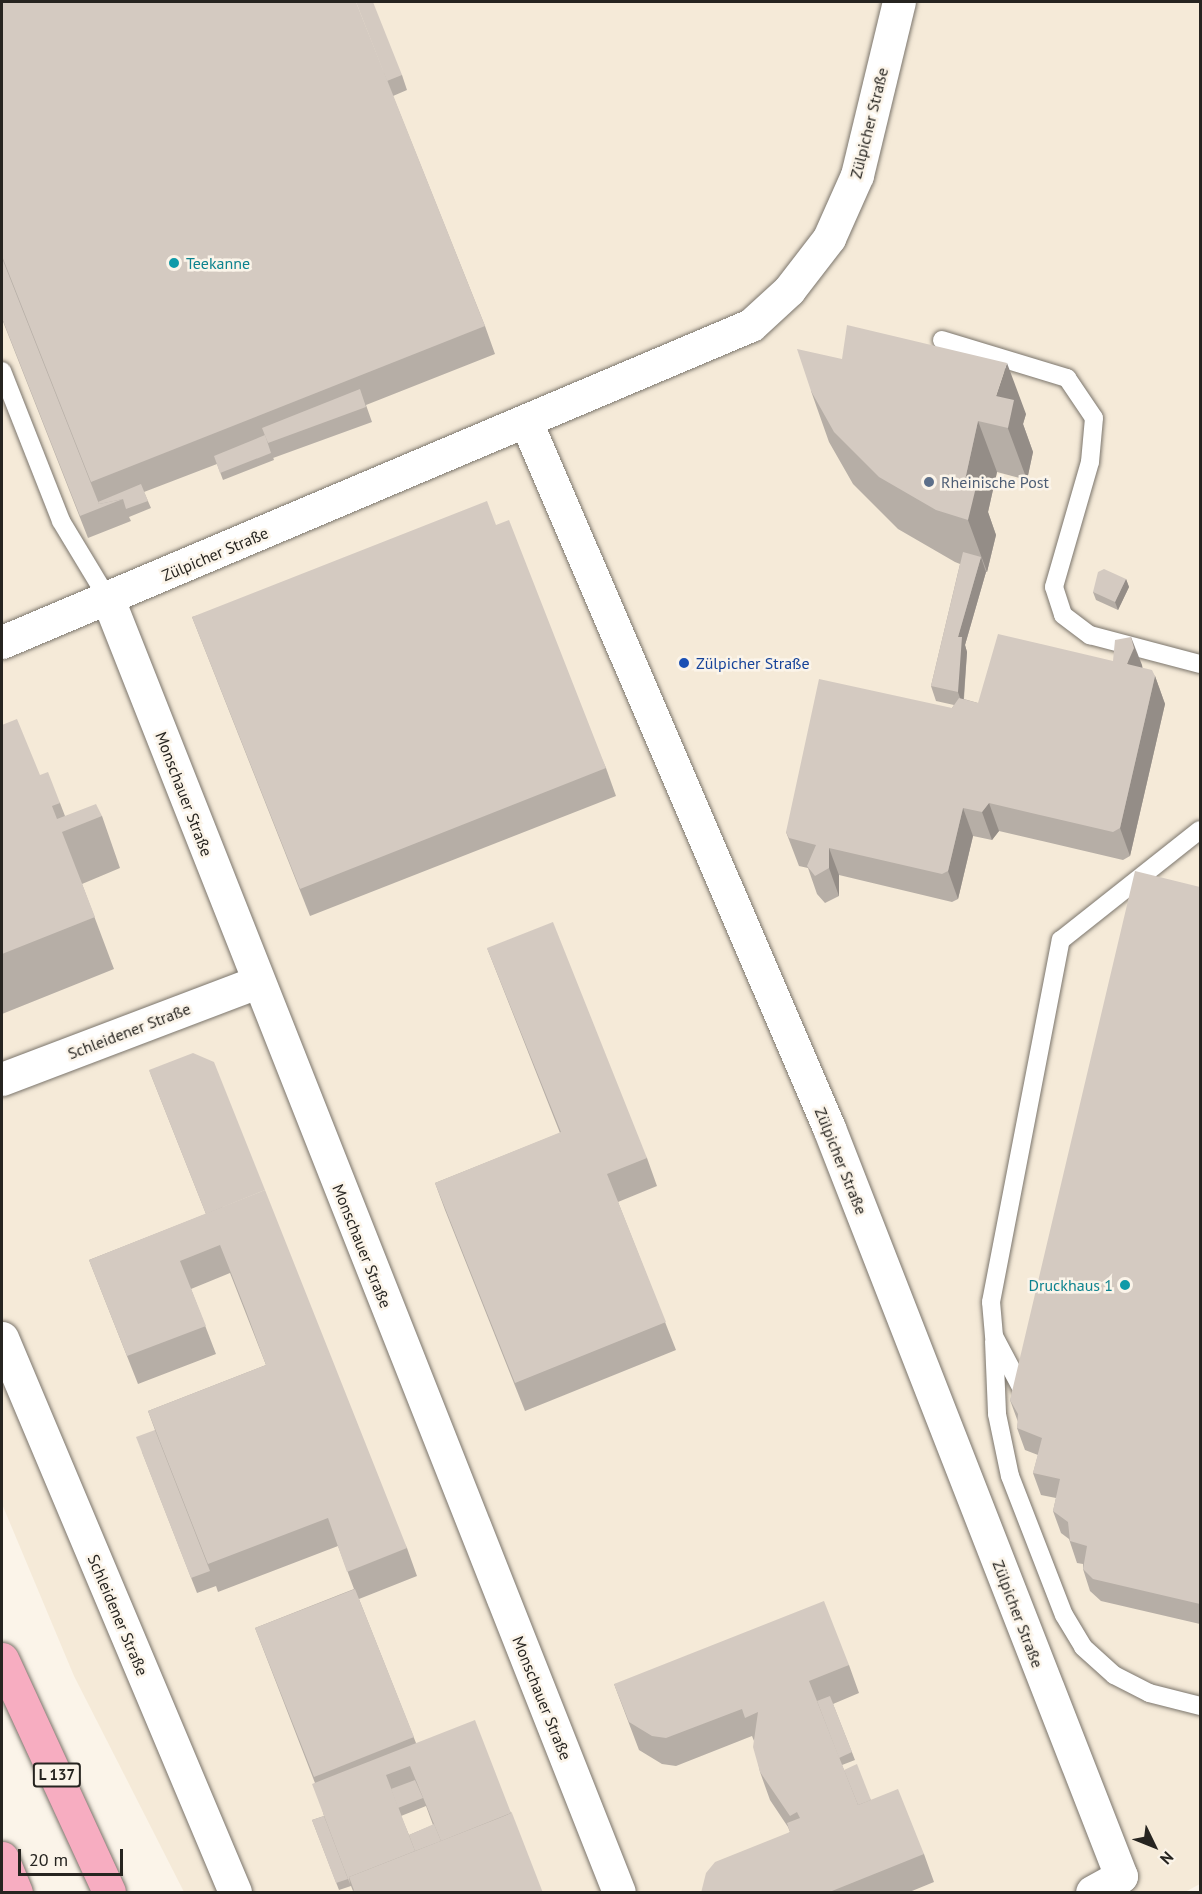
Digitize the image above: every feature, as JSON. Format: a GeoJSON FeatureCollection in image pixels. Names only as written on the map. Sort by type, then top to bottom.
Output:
{"type":"FeatureCollection","features":[{"type":"Feature","properties":{"kind":"main road","name":"L 137"},"geometry":{"type":"LineString","coordinates":[[2,1659],[109,1893]]}},
{"type":"Feature","properties":{"kind":"main road"},"geometry":{"type":"LineString","coordinates":[[2,1857],[16,1893]]}},
{"type":"Feature","properties":{"kind":"street","name":"Zülpicher Straße"},"geometry":{"type":"LineString","coordinates":[[2,642],[527,424],[751,325],[789,290],[829,238],[858,175],[899,2]]}},
{"type":"Feature","properties":{"kind":"street","name":"Zülpicher Straße"},"geometry":{"type":"LineString","coordinates":[[527,424],[829,1128],[1121,1876],[1092,1893]]}},
{"type":"Feature","properties":{"kind":"street","name":"Monschauer Straße"},"geometry":{"type":"LineString","coordinates":[[108,598],[257,982],[620,1893]]}},
{"type":"Feature","properties":{"kind":"street","name":"Schleidener Straße"},"geometry":{"type":"LineString","coordinates":[[2,1079],[257,982]]}},
{"type":"Feature","properties":{"kind":"street","name":"Schleidener Straße"},"geometry":{"type":"LineString","coordinates":[[2,1338],[235,1893]]}},
{"type":"Feature","properties":{"kind":"lane"},"geometry":{"type":"LineString","coordinates":[[942,339],[1067,378],[1094,418],[1090,462],[1054,586],[1063,615],[1090,635],[1200,664]]}},
{"type":"Feature","properties":{"kind":"lane"},"geometry":{"type":"LineString","coordinates":[[2,371],[61,521],[108,598]]}},
{"type":"Feature","properties":{"kind":"lane"},"geometry":{"type":"LineString","coordinates":[[1200,830],[1061,940],[991,1302],[997,1414],[1010,1476],[1064,1615],[1083,1647],[1114,1674],[1149,1693],[1200,1706]]}},
{"type":"Feature","properties":{"kind":"lane"},"geometry":{"type":"LineString","coordinates":[[994,1336],[1024,1393]]}},
{"type":"Feature","properties":{"kind":"shaded area"},"geometry":{"type":"Polygon","coordinates":[[[2,2],[1200,2],[1200,1884],[1185,1892],[184,1892],[74,1676],[2,1504],[2,2]]]}},
{"type":"Feature","properties":{"kind":"building","name":"Teekanne"},"geometry":{"type":"Polygon","coordinates":[[[2,2],[356,2],[485,326],[91,482],[2,256],[2,2]]]}},
{"type":"Feature","properties":{"kind":"building"},"geometry":{"type":"Polygon","coordinates":[[[356,2],[373,2],[402,75],[387,81],[356,2]]]}},
{"type":"Feature","properties":{"kind":"building"},"geometry":{"type":"Polygon","coordinates":[[[2,258],[99,504],[123,499],[80,516],[2,318],[2,258]]]}},
{"type":"Feature","properties":{"kind":"building"},"geometry":{"type":"Polygon","coordinates":[[[847,325],[1007,363],[996,396],[1014,400],[1008,428],[978,421],[965,480],[977,483],[968,520],[936,510],[879,477],[834,432],[811,391],[797,349],[842,359],[847,325]]]}},
{"type":"Feature","properties":{"kind":"building"},"geometry":{"type":"Polygon","coordinates":[[[360,389],[366,407],[268,443],[262,428],[360,389]]]}},
{"type":"Feature","properties":{"kind":"building"},"geometry":{"type":"Polygon","coordinates":[[[265,435],[271,453],[220,473],[214,456],[265,435]]]}},
{"type":"Feature","properties":{"kind":"building"},"geometry":{"type":"Polygon","coordinates":[[[141,484],[148,501],[126,509],[123,499],[99,504],[98,502],[141,484]]]}},
{"type":"Feature","properties":{"kind":"building"},"geometry":{"type":"Polygon","coordinates":[[[487,501],[496,525],[509,520],[606,768],[300,889],[192,617],[487,501]]]}},
{"type":"Feature","properties":{"kind":"building"},"geometry":{"type":"Polygon","coordinates":[[[963,552],[981,557],[958,637],[962,637],[958,692],[931,686],[963,552]]]}},
{"type":"Feature","properties":{"kind":"building"},"geometry":{"type":"Polygon","coordinates":[[[1104,569],[1126,579],[1115,602],[1093,592],[1098,572],[1104,569]]]}},
{"type":"Feature","properties":{"kind":"building"},"geometry":{"type":"Polygon","coordinates":[[[998,634],[1113,661],[1115,640],[1131,637],[1134,648],[1127,664],[1152,670],[1155,676],[1120,828],[1113,832],[989,803],[982,812],[963,808],[948,871],[942,874],[829,848],[829,868],[815,876],[807,866],[816,845],[789,838],[786,832],[819,679],[952,708],[959,698],[978,703],[998,634]]]}},
{"type":"Feature","properties":{"kind":"building"},"geometry":{"type":"Polygon","coordinates":[[[17,719],[40,775],[48,772],[60,803],[52,806],[57,819],[96,804],[102,816],[62,832],[95,917],[2,954],[2,725],[17,719]]]}},
{"type":"Feature","properties":{"kind":"building","name":"Druckhaus 1"},"geometry":{"type":"Polygon","coordinates":[[[1135,871],[1200,887],[1200,1604],[1093,1579],[1083,1569],[1087,1546],[1070,1541],[1068,1522],[1053,1511],[1060,1479],[1033,1473],[1042,1438],[1017,1428],[1018,1414],[1010,1400],[1135,871]]]}},
{"type":"Feature","properties":{"kind":"building"},"geometry":{"type":"Polygon","coordinates":[[[553,922],[647,1158],[607,1174],[666,1322],[515,1383],[435,1183],[561,1132],[487,948],[553,922]]]}},
{"type":"Feature","properties":{"kind":"building"},"geometry":{"type":"Polygon","coordinates":[[[193,1053],[214,1062],[265,1190],[206,1214],[149,1070],[193,1053]]]}},
{"type":"Feature","properties":{"kind":"building"},"geometry":{"type":"Polygon","coordinates":[[[265,1190],[407,1548],[347,1572],[328,1518],[208,1564],[148,1411],[266,1365],[220,1245],[180,1261],[206,1326],[127,1356],[89,1260],[265,1190]]]}},
{"type":"Feature","properties":{"kind":"building"},"geometry":{"type":"Polygon","coordinates":[[[155,1430],[210,1571],[191,1578],[136,1437],[155,1430]]]}},
{"type":"Feature","properties":{"kind":"building"},"geometry":{"type":"Polygon","coordinates":[[[355,1589],[414,1737],[314,1777],[255,1628],[355,1589]]]}},
{"type":"Feature","properties":{"kind":"building"},"geometry":{"type":"Polygon","coordinates":[[[824,1601],[849,1665],[809,1681],[858,1805],[898,1789],[924,1854],[827,1893],[701,1893],[706,1873],[715,1862],[790,1832],[787,1823],[800,1818],[797,1812],[790,1816],[760,1772],[753,1747],[758,1712],[745,1718],[742,1709],[666,1738],[652,1736],[629,1722],[614,1684],[824,1601]]]}},
{"type":"Feature","properties":{"kind":"building"},"geometry":{"type":"Polygon","coordinates":[[[830,1696],[852,1752],[839,1758],[817,1701],[830,1696]]]}},
{"type":"Feature","properties":{"kind":"building"},"geometry":{"type":"Polygon","coordinates":[[[475,1720],[511,1813],[441,1841],[410,1766],[386,1775],[415,1851],[349,1877],[350,1884],[312,1784],[475,1720]]]}},
{"type":"Feature","properties":{"kind":"building"},"geometry":{"type":"Polygon","coordinates":[[[857,1764],[871,1800],[858,1805],[844,1770],[857,1764]]]}},
{"type":"Feature","properties":{"kind":"building"},"geometry":{"type":"Polygon","coordinates":[[[415,1780],[423,1798],[398,1808],[391,1789],[415,1780]]]}},
{"type":"Feature","properties":{"kind":"building"},"geometry":{"type":"Polygon","coordinates":[[[512,1813],[543,1893],[355,1893],[349,1877],[512,1813]]]}},
{"type":"Feature","properties":{"kind":"building"},"geometry":{"type":"Polygon","coordinates":[[[324,1816],[348,1879],[336,1883],[312,1820],[324,1816]]]}},
{"type":"Feature","properties":{"kind":"building"},"geometry":{"type":"Polygon","coordinates":[[[434,1824],[441,1841],[415,1851],[409,1835],[434,1824]]]}},
{"type":"Feature","properties":{"kind":"place","name":"Teekanne"},"geometry":{"type":"Point","coordinates":[174,263]}},
{"type":"Feature","properties":{"kind":"place","name":"Rheinische Post"},"geometry":{"type":"Point","coordinates":[929,482]}},
{"type":"Feature","properties":{"kind":"place","name":"Zülpicher Straße"},"geometry":{"type":"Point","coordinates":[684,663]}},
{"type":"Feature","properties":{"kind":"place","name":"Druckhaus 1"},"geometry":{"type":"Point","coordinates":[1125,1285]}}]}
